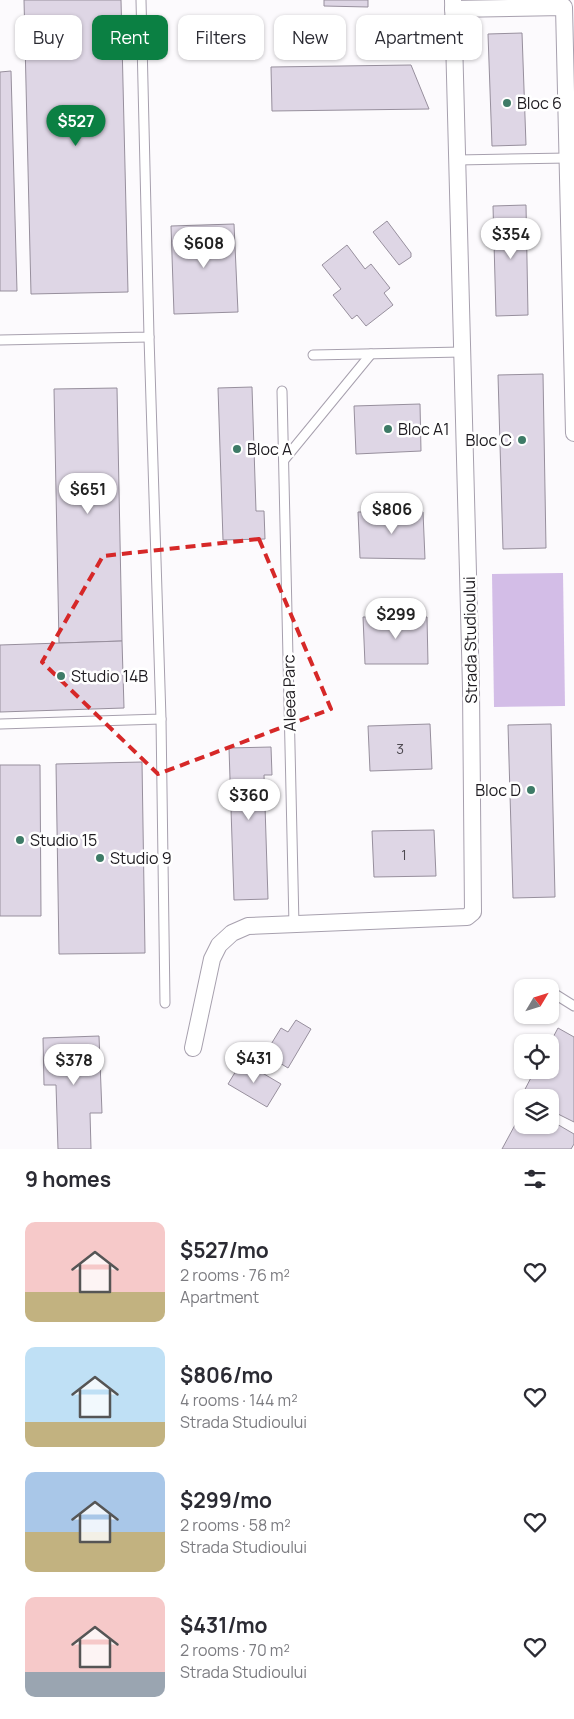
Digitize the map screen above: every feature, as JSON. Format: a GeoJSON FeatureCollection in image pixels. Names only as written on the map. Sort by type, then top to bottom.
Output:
{"type":"FeatureCollection","features":[{"type":"Feature","properties":{"kind":"street"},"geometry":{"type":"LineString","coordinates":[[453,4],[564,7],[570,85],[568,158],[574,432]]}},
{"type":"Feature","properties":{"kind":"street","name":"Strada Studioului"},"geometry":{"type":"LineString","coordinates":[[193,1048],[212,959],[219,945],[232,933],[248,926],[467,917],[474,912],[471,688],[453,4]]}},
{"type":"Feature","properties":{"kind":"lane"},"geometry":{"type":"LineString","coordinates":[[141,0],[161,719],[165,1003]]}},
{"type":"Feature","properties":{"kind":"lane"},"geometry":{"type":"LineString","coordinates":[[457,160],[568,158]]}},
{"type":"Feature","properties":{"kind":"lane"},"geometry":{"type":"LineString","coordinates":[[0,340],[149,337]]}},
{"type":"Feature","properties":{"kind":"lane"},"geometry":{"type":"LineString","coordinates":[[313,355],[462,352]]}},
{"type":"Feature","properties":{"kind":"lane"},"geometry":{"type":"LineString","coordinates":[[284,460],[371,354]]}},
{"type":"Feature","properties":{"kind":"lane","name":"Aleea Parc"},"geometry":{"type":"LineString","coordinates":[[282,390],[294,925]]}},
{"type":"Feature","properties":{"kind":"lane"},"geometry":{"type":"LineString","coordinates":[[0,724],[161,719]]}},
{"type":"Feature","properties":{"kind":"lane"},"geometry":{"type":"LineString","coordinates":[[559,997],[574,1006]]}},
{"type":"Feature","properties":{"kind":"highlighted area"},"geometry":{"type":"Polygon","coordinates":[[[259,539],[331,709],[158,774],[42,662],[103,556],[259,539]]]}},
{"type":"Feature","properties":{"kind":"shaded area"},"geometry":{"type":"Polygon","coordinates":[[[563,573],[565,706],[494,707],[492,574],[563,573]]]}},
{"type":"Feature","properties":{"kind":"building"},"geometry":{"type":"Polygon","coordinates":[[[24,0],[121,0],[121,15],[92,15],[92,60],[122,60],[128,292],[31,294],[25,60],[82,60],[82,15],[24,15],[24,0]]]}},
{"type":"Feature","properties":{"kind":"building"},"geometry":{"type":"Polygon","coordinates":[[[324,0],[368,0],[368,7],[324,6],[324,0]]]}},
{"type":"Feature","properties":{"kind":"building","name":"Bloc 6"},"geometry":{"type":"Polygon","coordinates":[[[522,33],[526,145],[492,146],[488,34],[522,33]]]}},
{"type":"Feature","properties":{"kind":"building"},"geometry":{"type":"Polygon","coordinates":[[[411,65],[429,109],[272,111],[271,67],[411,65]]]}},
{"type":"Feature","properties":{"kind":"building"},"geometry":{"type":"Polygon","coordinates":[[[11,71],[17,291],[0,291],[0,72],[11,71]]]}},
{"type":"Feature","properties":{"kind":"building"},"geometry":{"type":"Polygon","coordinates":[[[526,205],[528,315],[496,316],[493,206],[526,205]]]}},
{"type":"Feature","properties":{"kind":"building"},"geometry":{"type":"Polygon","coordinates":[[[387,221],[411,253],[411,257],[399,265],[373,232],[387,221]]]}},
{"type":"Feature","properties":{"kind":"building"},"geometry":{"type":"Polygon","coordinates":[[[234,224],[238,312],[174,314],[171,226],[234,224]]]}},
{"type":"Feature","properties":{"kind":"building"},"geometry":{"type":"Polygon","coordinates":[[[347,245],[365,269],[371,264],[390,288],[384,293],[393,305],[366,326],[357,315],[352,319],[333,295],[341,289],[322,265],[347,245]]]}},
{"type":"Feature","properties":{"kind":"building","name":"Bloc C"},"geometry":{"type":"Polygon","coordinates":[[[543,374],[546,548],[503,549],[498,375],[543,374]]]}},
{"type":"Feature","properties":{"kind":"building","name":"Bloc A"},"geometry":{"type":"Polygon","coordinates":[[[252,387],[256,511],[264,511],[265,539],[223,540],[218,388],[252,387]]]}},
{"type":"Feature","properties":{"kind":"building"},"geometry":{"type":"Polygon","coordinates":[[[117,388],[122,641],[59,643],[54,389],[117,388]]]}},
{"type":"Feature","properties":{"kind":"building","name":"Bloc A1"},"geometry":{"type":"Polygon","coordinates":[[[420,404],[421,451],[356,454],[354,406],[420,404]]]}},
{"type":"Feature","properties":{"kind":"building"},"geometry":{"type":"Polygon","coordinates":[[[358,512],[423,512],[425,559],[360,558],[358,512]]]}},
{"type":"Feature","properties":{"kind":"building"},"geometry":{"type":"Polygon","coordinates":[[[363,617],[427,617],[428,664],[365,664],[363,617]]]}},
{"type":"Feature","properties":{"kind":"building","name":"Studio 14B"},"geometry":{"type":"Polygon","coordinates":[[[122,641],[124,708],[0,712],[0,645],[122,641]]]}},
{"type":"Feature","properties":{"kind":"building"},"geometry":{"type":"Polygon","coordinates":[[[430,724],[432,769],[370,771],[368,726],[430,724]]]}},
{"type":"Feature","properties":{"kind":"building","name":"Bloc D"},"geometry":{"type":"Polygon","coordinates":[[[551,724],[555,897],[513,898],[508,725],[551,724]]]}},
{"type":"Feature","properties":{"kind":"building"},"geometry":{"type":"Polygon","coordinates":[[[271,747],[272,775],[264,775],[268,899],[234,900],[229,748],[271,747]]]}},
{"type":"Feature","properties":{"kind":"building","name":"Studio 9"},"geometry":{"type":"Polygon","coordinates":[[[142,762],[145,953],[59,954],[56,764],[142,762]]]}},
{"type":"Feature","properties":{"kind":"building","name":"Studio 15"},"geometry":{"type":"Polygon","coordinates":[[[0,765],[40,765],[41,916],[0,916],[0,765]]]}},
{"type":"Feature","properties":{"kind":"building"},"geometry":{"type":"Polygon","coordinates":[[[434,830],[436,876],[374,877],[372,831],[434,830]]]}},
{"type":"Feature","properties":{"kind":"building"},"geometry":{"type":"Polygon","coordinates":[[[296,1020],[311,1029],[288,1068],[265,1054],[281,1028],[288,1032],[296,1020]]]}},
{"type":"Feature","properties":{"kind":"building"},"geometry":{"type":"Polygon","coordinates":[[[558,1028],[574,1037],[574,1122],[559,1114],[559,1089],[525,1089],[530,1079],[559,1079],[559,1034],[555,1034],[558,1028]]]}},
{"type":"Feature","properties":{"kind":"building"},"geometry":{"type":"Polygon","coordinates":[[[99,1036],[102,1113],[90,1113],[91,1149],[58,1149],[56,1085],[44,1085],[43,1038],[99,1036]]]}},
{"type":"Feature","properties":{"kind":"building"},"geometry":{"type":"Polygon","coordinates":[[[242,1061],[281,1084],[267,1107],[228,1084],[242,1061]]]}},
{"type":"Feature","properties":{"kind":"building"},"geometry":{"type":"Polygon","coordinates":[[[559,1125],[574,1134],[574,1144],[571,1149],[502,1149],[514,1127],[514,1134],[559,1134],[559,1125]]]}},
{"type":"Feature","properties":{"kind":"place","name":"Bloc 6"},"geometry":{"type":"Point","coordinates":[507,103]}},
{"type":"Feature","properties":{"kind":"place","name":"Bloc A1"},"geometry":{"type":"Point","coordinates":[388,429]}},
{"type":"Feature","properties":{"kind":"place","name":"Bloc C"},"geometry":{"type":"Point","coordinates":[522,440]}},
{"type":"Feature","properties":{"kind":"place","name":"Bloc A"},"geometry":{"type":"Point","coordinates":[237,449]}},
{"type":"Feature","properties":{"kind":"place","name":"Studio 14B"},"geometry":{"type":"Point","coordinates":[61,676]}},
{"type":"Feature","properties":{"kind":"place","name":"Bloc D"},"geometry":{"type":"Point","coordinates":[531,790]}},
{"type":"Feature","properties":{"kind":"place","name":"Studio 15"},"geometry":{"type":"Point","coordinates":[20,840]}},
{"type":"Feature","properties":{"kind":"place","name":"Studio 9"},"geometry":{"type":"Point","coordinates":[100,858]}}]}
